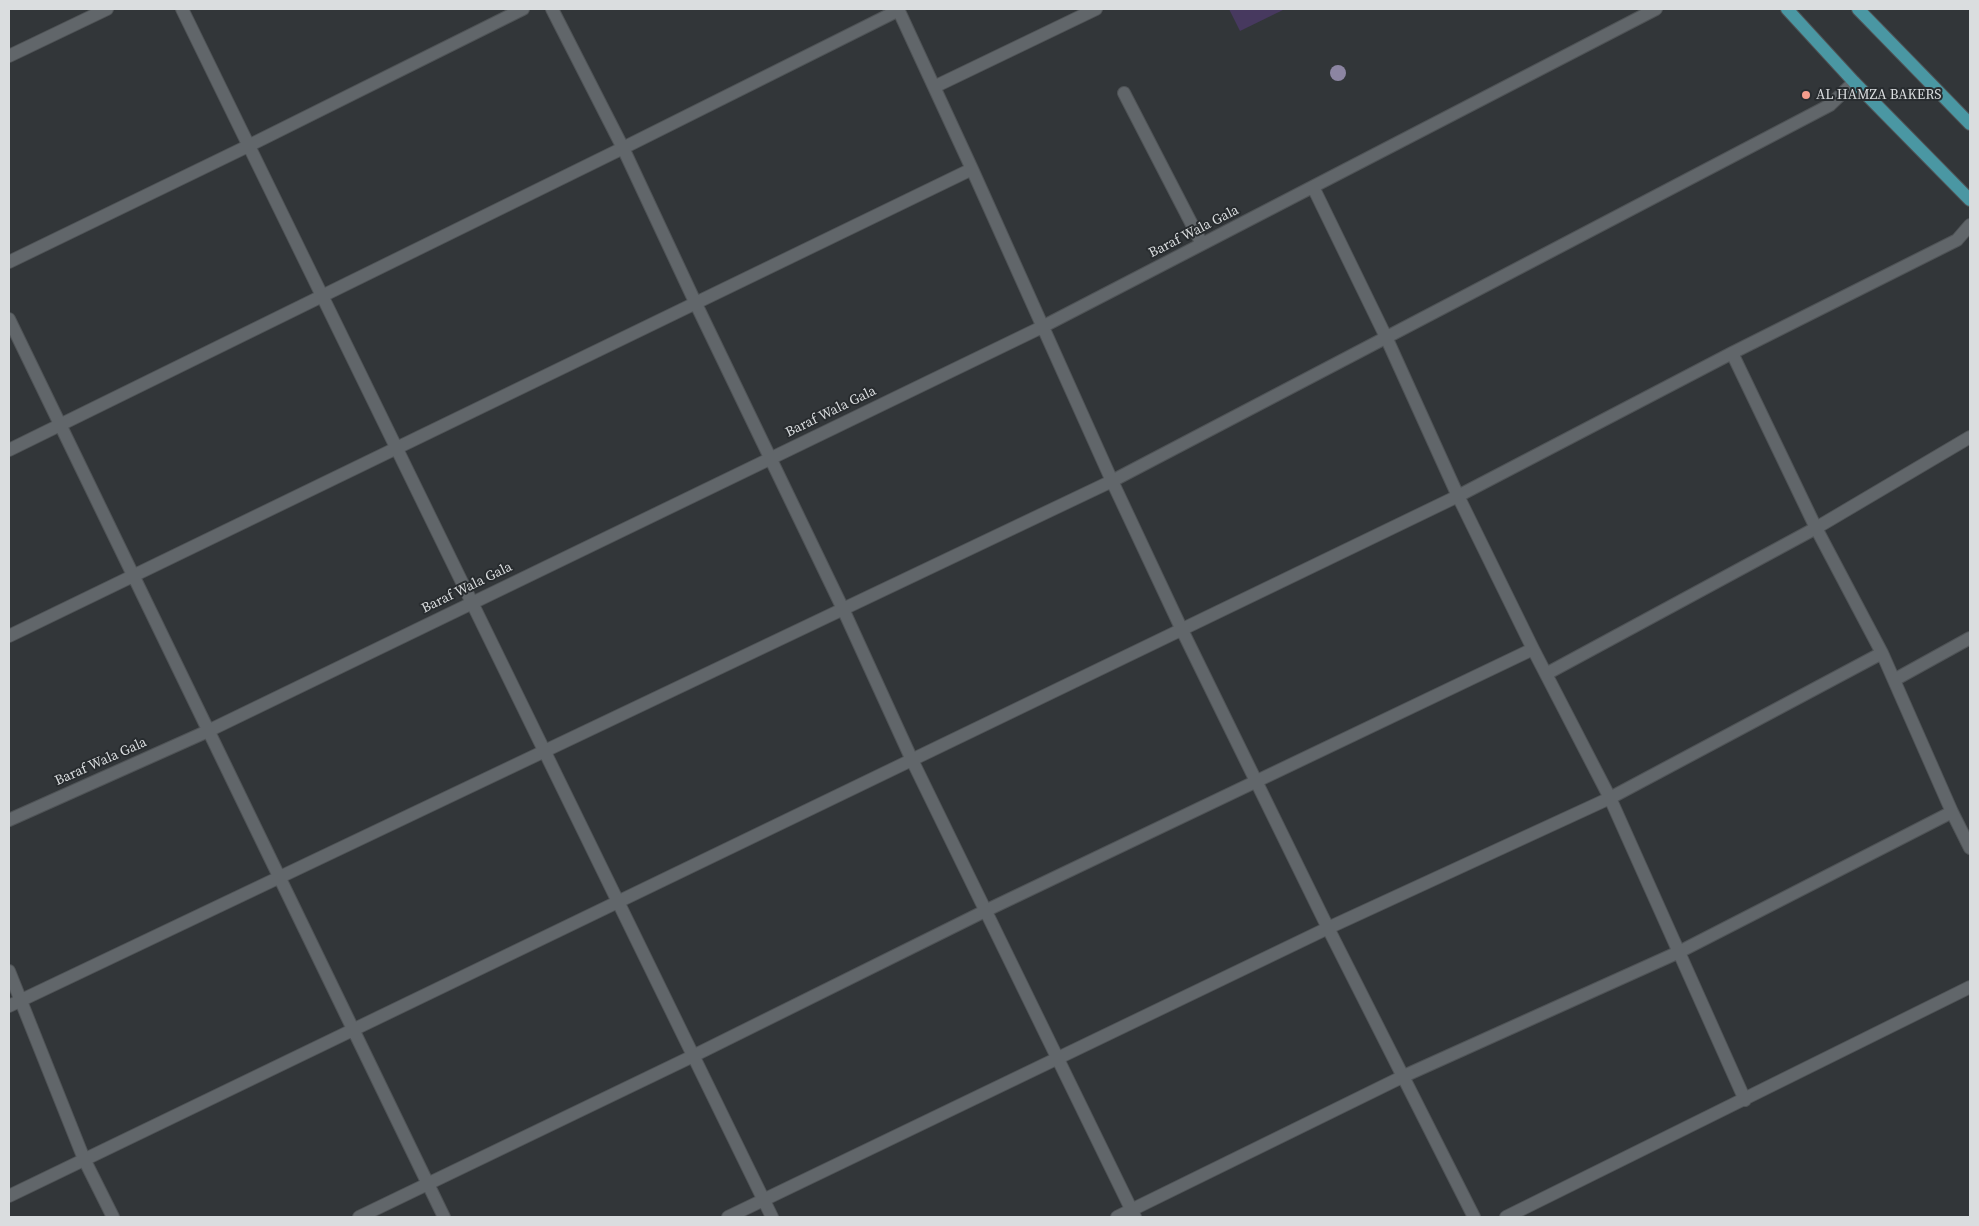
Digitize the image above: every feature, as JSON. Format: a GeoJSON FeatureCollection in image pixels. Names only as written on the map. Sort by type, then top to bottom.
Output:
{"type":"FeatureCollection","features":[{"type":"Feature","properties":{"kind":"main road"},"geometry":{"type":"LineString","coordinates":[[1787,9],[1854,82],[1970,200]]}},
{"type":"Feature","properties":{"kind":"main road"},"geometry":{"type":"LineString","coordinates":[[1858,9],[1970,124]]}},
{"type":"Feature","properties":{"kind":"street"},"geometry":{"type":"LineString","coordinates":[[9,56],[107,9]]}},
{"type":"Feature","properties":{"kind":"street"},"geometry":{"type":"LineString","coordinates":[[182,9],[772,1217]]}},
{"type":"Feature","properties":{"kind":"street"},"geometry":{"type":"LineString","coordinates":[[9,262],[523,9]]}},
{"type":"Feature","properties":{"kind":"street"},"geometry":{"type":"LineString","coordinates":[[552,9],[623,148],[843,609],[912,760],[1133,1214]]}},
{"type":"Feature","properties":{"kind":"street"},"geometry":{"type":"LineString","coordinates":[[9,450],[623,148],[899,9],[1112,481],[1182,630],[1328,928],[1474,1217]]}},
{"type":"Feature","properties":{"kind":"street"},"geometry":{"type":"LineString","coordinates":[[934,87],[1096,9]]}},
{"type":"Feature","properties":{"kind":"street","name":"Baraf Wala Gala"},"geometry":{"type":"LineString","coordinates":[[9,820],[208,731],[1042,327],[1656,9]]}},
{"type":"Feature","properties":{"kind":"street"},"geometry":{"type":"LineString","coordinates":[[9,1006],[1112,481],[1830,105],[1854,82]]}},
{"type":"Feature","properties":{"kind":"street"},"geometry":{"type":"LineString","coordinates":[[1124,93],[1202,244]]}},
{"type":"Feature","properties":{"kind":"street"},"geometry":{"type":"LineString","coordinates":[[9,636],[972,169]]}},
{"type":"Feature","properties":{"kind":"street"},"geometry":{"type":"LineString","coordinates":[[1313,187],[1386,337],[1458,496],[1533,649],[1610,798],[1745,1100]]}},
{"type":"Feature","properties":{"kind":"street"},"geometry":{"type":"LineString","coordinates":[[9,1196],[1458,496],[1732,353],[1957,240],[1970,225]]}},
{"type":"Feature","properties":{"kind":"street"},"geometry":{"type":"LineString","coordinates":[[9,319],[444,1217]]}},
{"type":"Feature","properties":{"kind":"street"},"geometry":{"type":"LineString","coordinates":[[1732,353],[1816,528],[1882,653],[1952,812],[1970,848]]}},
{"type":"Feature","properties":{"kind":"street"},"geometry":{"type":"LineString","coordinates":[[1546,674],[1816,528],[1970,437]]}},
{"type":"Feature","properties":{"kind":"street"},"geometry":{"type":"LineString","coordinates":[[1894,680],[1970,638]]}},
{"type":"Feature","properties":{"kind":"street"},"geometry":{"type":"LineString","coordinates":[[359,1217],[693,1056],[985,911],[1533,649]]}},
{"type":"Feature","properties":{"kind":"street"},"geometry":{"type":"LineString","coordinates":[[728,1217],[1328,928],[1610,798],[1882,653]]}},
{"type":"Feature","properties":{"kind":"street"},"geometry":{"type":"LineString","coordinates":[[1117,1217],[1133,1214],[1404,1076],[1679,952],[1952,812]]}},
{"type":"Feature","properties":{"kind":"street"},"geometry":{"type":"LineString","coordinates":[[9,971],[84,1159],[113,1217]]}},
{"type":"Feature","properties":{"kind":"street"},"geometry":{"type":"LineString","coordinates":[[1506,1217],[1970,987]]}},
{"type":"Feature","properties":{"kind":"shaded area"},"geometry":{"type":"Polygon","coordinates":[[[1229,9],[1285,9],[1240,31],[1229,9]]]}},
{"type":"Feature","properties":{"kind":"place","name":"AL HAMZA BAKERS"},"geometry":{"type":"Point","coordinates":[1806,95]}}]}
